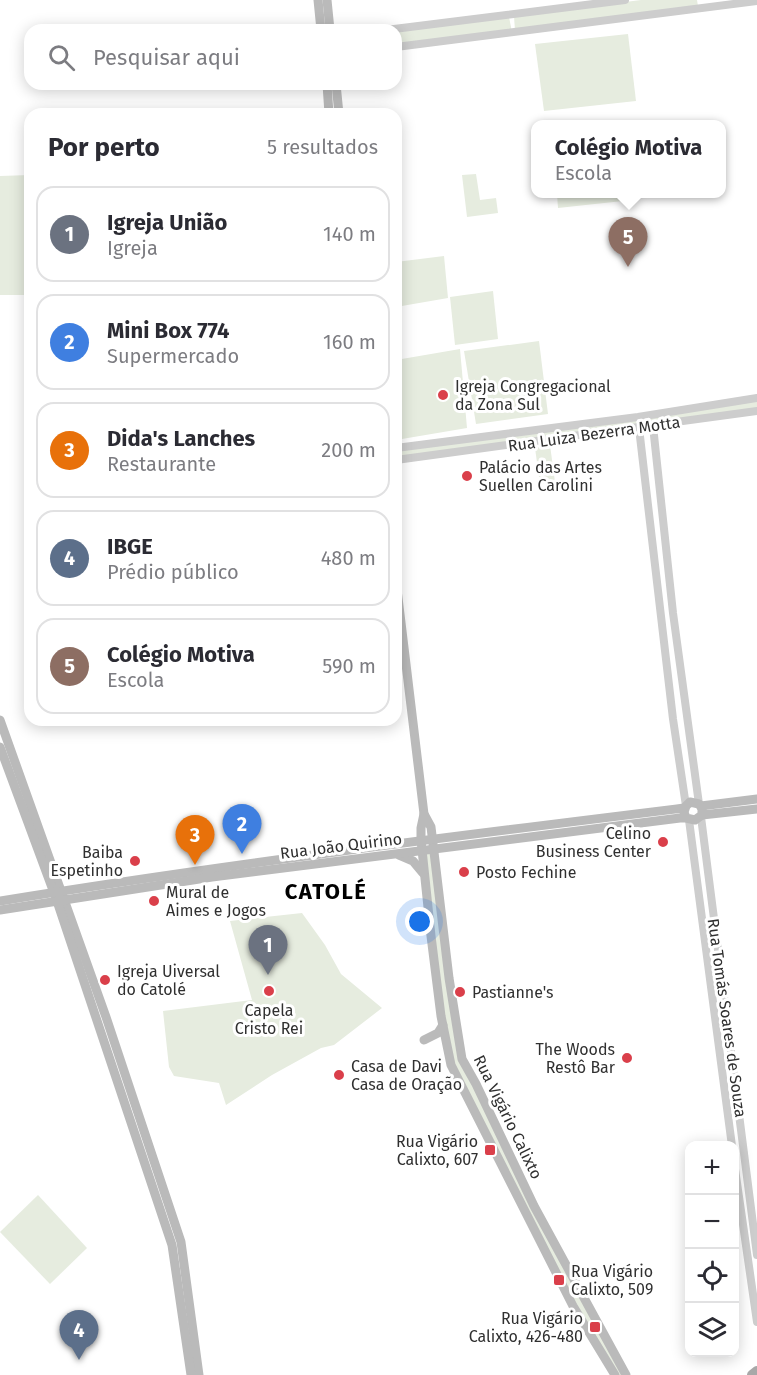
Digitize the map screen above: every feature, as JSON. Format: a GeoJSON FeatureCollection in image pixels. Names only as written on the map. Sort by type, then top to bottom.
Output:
{"type":"FeatureCollection","features":[{"type":"Feature","properties":{"kind":"main road"},"geometry":{"type":"LineString","coordinates":[[318,0],[320,24]]}},
{"type":"Feature","properties":{"kind":"main road"},"geometry":{"type":"LineString","coordinates":[[327,0],[329,24]]}},
{"type":"Feature","properties":{"kind":"main road"},"geometry":{"type":"LineString","coordinates":[[327,90],[329,108]]}},
{"type":"Feature","properties":{"kind":"main road"},"geometry":{"type":"LineString","coordinates":[[337,90],[338,108]]}},
{"type":"Feature","properties":{"kind":"main road","name":"Rua Vigário Calixto"},"geometry":{"type":"LineString","coordinates":[[402,631],[424,814],[421,828],[424,876],[443,1025],[451,1065],[573,1306],[615,1375]]}},
{"type":"Feature","properties":{"kind":"main road"},"geometry":{"type":"LineString","coordinates":[[0,720],[172,1245],[191,1375]]}},
{"type":"Feature","properties":{"kind":"main road"},"geometry":{"type":"LineString","coordinates":[[0,747],[59,896],[182,1242],[199,1375]]}},
{"type":"Feature","properties":{"kind":"main road"},"geometry":{"type":"LineString","coordinates":[[757,799],[701,810],[695,820],[686,813],[690,802],[701,810],[757,809]]}},
{"type":"Feature","properties":{"kind":"main road","name":"Rua João Quirino"},"geometry":{"type":"LineString","coordinates":[[0,901],[59,896],[397,854],[433,839],[686,813]]}},
{"type":"Feature","properties":{"kind":"main road","name":"Rua João Quirino"},"geometry":{"type":"LineString","coordinates":[[0,910],[134,879],[422,845],[434,849],[686,813]]}},
{"type":"Feature","properties":{"kind":"main road","name":"Rua Vigário Calixto"},"geometry":{"type":"LineString","coordinates":[[424,814],[431,827],[433,839],[449,978],[462,1059],[534,1206],[626,1375]]}},
{"type":"Feature","properties":{"kind":"main road"},"geometry":{"type":"LineString","coordinates":[[397,854],[419,865],[424,876]]}},
{"type":"Feature","properties":{"kind":"main road"},"geometry":{"type":"LineString","coordinates":[[424,1040],[438,1033],[443,1025]]}},
{"type":"Feature","properties":{"kind":"main road"},"geometry":{"type":"LineString","coordinates":[[752,1375],[757,1371]]}},
{"type":"Feature","properties":{"kind":"street"},"geometry":{"type":"LineString","coordinates":[[402,28],[625,0]]}},
{"type":"Feature","properties":{"kind":"street"},"geometry":{"type":"LineString","coordinates":[[402,46],[757,1]]}},
{"type":"Feature","properties":{"kind":"street","name":"Rua Luiza Bezerra Motta"},"geometry":{"type":"LineString","coordinates":[[402,447],[638,417],[757,398]]}},
{"type":"Feature","properties":{"kind":"street","name":"Rua Luiza Bezerra Motta"},"geometry":{"type":"LineString","coordinates":[[402,459],[757,411]]}},
{"type":"Feature","properties":{"kind":"street","name":"Rua Tomás Soares de Souza"},"geometry":{"type":"LineString","coordinates":[[653,426],[674,622],[701,810],[757,1255]]}},
{"type":"Feature","properties":{"kind":"street","name":"Rua Tomás Soares de Souza"},"geometry":{"type":"LineString","coordinates":[[639,428],[673,719],[731,1141]]}},
{"type":"Feature","properties":{"kind":"street"},"geometry":{"type":"LineString","coordinates":[[451,440],[452,453]]}},
{"type":"Feature","properties":{"kind":"street"},"geometry":{"type":"LineString","coordinates":[[739,1191],[757,1322]]}},
{"type":"Feature","properties":{"kind":"shaded area"},"geometry":{"type":"Polygon","coordinates":[[[641,0],[697,0],[698,6],[515,31],[514,16],[641,0]]]}},
{"type":"Feature","properties":{"kind":"shaded area"},"geometry":{"type":"Polygon","coordinates":[[[509,17],[512,32],[402,44],[402,30],[509,17]]]}},
{"type":"Feature","properties":{"kind":"shaded area"},"geometry":{"type":"Polygon","coordinates":[[[628,34],[636,101],[544,111],[535,44],[628,34]]]}},
{"type":"Feature","properties":{"kind":"shaded area"},"geometry":{"type":"Polygon","coordinates":[[[476,174],[480,200],[496,198],[498,213],[467,217],[462,175],[476,174]]]}},
{"type":"Feature","properties":{"kind":"shaded area"},"geometry":{"type":"Polygon","coordinates":[[[24,175],[24,295],[0,295],[0,176],[24,175]]]}},
{"type":"Feature","properties":{"kind":"shaded area"},"geometry":{"type":"Polygon","coordinates":[[[557,198],[632,198],[632,200],[558,208],[557,198]]]}},
{"type":"Feature","properties":{"kind":"shaded area"},"geometry":{"type":"Polygon","coordinates":[[[444,256],[448,298],[402,306],[402,261],[444,256]]]}},
{"type":"Feature","properties":{"kind":"shaded area"},"geometry":{"type":"Polygon","coordinates":[[[493,291],[498,339],[455,345],[450,297],[493,291]]]}},
{"type":"Feature","properties":{"kind":"shaded area"},"geometry":{"type":"Polygon","coordinates":[[[539,341],[548,414],[476,424],[464,351],[539,341]]]}},
{"type":"Feature","properties":{"kind":"shaded area"},"geometry":{"type":"Polygon","coordinates":[[[460,349],[467,428],[402,439],[402,359],[460,349]]]}},
{"type":"Feature","properties":{"kind":"shaded area"},"geometry":{"type":"Polygon","coordinates":[[[757,401],[757,409],[641,426],[640,418],[757,401]]]}},
{"type":"Feature","properties":{"kind":"shaded area"},"geometry":{"type":"Polygon","coordinates":[[[636,418],[637,427],[402,457],[402,449],[636,418]]]}},
{"type":"Feature","properties":{"kind":"shaded area"},"geometry":{"type":"Polygon","coordinates":[[[550,445],[555,482],[540,484],[535,448],[550,445]]]}},
{"type":"Feature","properties":{"kind":"shaded area"},"geometry":{"type":"Polygon","coordinates":[[[423,851],[433,851],[461,1061],[625,1375],[617,1375],[574,1305],[449,1053],[423,851]]]}},
{"type":"Feature","properties":{"kind":"shaded area"},"geometry":{"type":"Polygon","coordinates":[[[302,913],[325,945],[341,974],[382,1008],[334,1045],[321,1048],[272,1075],[226,1105],[219,1083],[174,1076],[169,1067],[163,1011],[252,1000],[230,921],[302,913]]]}},
{"type":"Feature","properties":{"kind":"shaded area"},"geometry":{"type":"Polygon","coordinates":[[[38,1195],[87,1248],[50,1284],[0,1232],[38,1195]]]}},
{"type":"Feature","properties":{"kind":"place","name":"Colégio Motiva"},"geometry":{"type":"Point","coordinates":[628,267]}},
{"type":"Feature","properties":{"kind":"place","name":"Igreja Congregacional da Zona Sul"},"geometry":{"type":"Point","coordinates":[443,395]}},
{"type":"Feature","properties":{"kind":"place","name":"Palácio das Artes Suellen Carolini"},"geometry":{"type":"Point","coordinates":[467,476]}},
{"type":"Feature","properties":{"kind":"place","name":"Celino Business Center"},"geometry":{"type":"Point","coordinates":[663,842]}},
{"type":"Feature","properties":{"kind":"place","name":"Mini Box 774"},"geometry":{"type":"Point","coordinates":[242,854]}},
{"type":"Feature","properties":{"kind":"place","name":"Baiba Espetinho"},"geometry":{"type":"Point","coordinates":[135,861]}},
{"type":"Feature","properties":{"kind":"place","name":"Dida's Lanches"},"geometry":{"type":"Point","coordinates":[195,865]}},
{"type":"Feature","properties":{"kind":"place","name":"Posto Fechine"},"geometry":{"type":"Point","coordinates":[464,872]}},
{"type":"Feature","properties":{"kind":"place","name":"Mural de Aimes e Jogos"},"geometry":{"type":"Point","coordinates":[154,901]}},
{"type":"Feature","properties":{"kind":"place","name":"Igreja União"},"geometry":{"type":"Point","coordinates":[268,975]}},
{"type":"Feature","properties":{"kind":"place","name":"Igreja Uiversal do Catolé"},"geometry":{"type":"Point","coordinates":[105,980]}},
{"type":"Feature","properties":{"kind":"place","name":"Capela Cristo Rei"},"geometry":{"type":"Point","coordinates":[269,991]}},
{"type":"Feature","properties":{"kind":"place","name":"Pastianne's"},"geometry":{"type":"Point","coordinates":[460,992]}},
{"type":"Feature","properties":{"kind":"place","name":"The Woods Restô Bar"},"geometry":{"type":"Point","coordinates":[627,1058]}},
{"type":"Feature","properties":{"kind":"place","name":"Casa de Davi Casa de Oração"},"geometry":{"type":"Point","coordinates":[339,1075]}},
{"type":"Feature","properties":{"kind":"place","name":"Rua Vigário Calixto, 607"},"geometry":{"type":"Point","coordinates":[490,1150]}},
{"type":"Feature","properties":{"kind":"place","name":"Rua Vigário Calixto, 509"},"geometry":{"type":"Point","coordinates":[559,1280]}},
{"type":"Feature","properties":{"kind":"place","name":"Rua Vigário Calixto, 426-480"},"geometry":{"type":"Point","coordinates":[595,1327]}},
{"type":"Feature","properties":{"kind":"place","name":"IBGE"},"geometry":{"type":"Point","coordinates":[79,1360]}},
{"type":"Feature","properties":{"kind":"district","name":"CATOLÉ"},"geometry":{"type":"Point","coordinates":[326,891]}}]}
